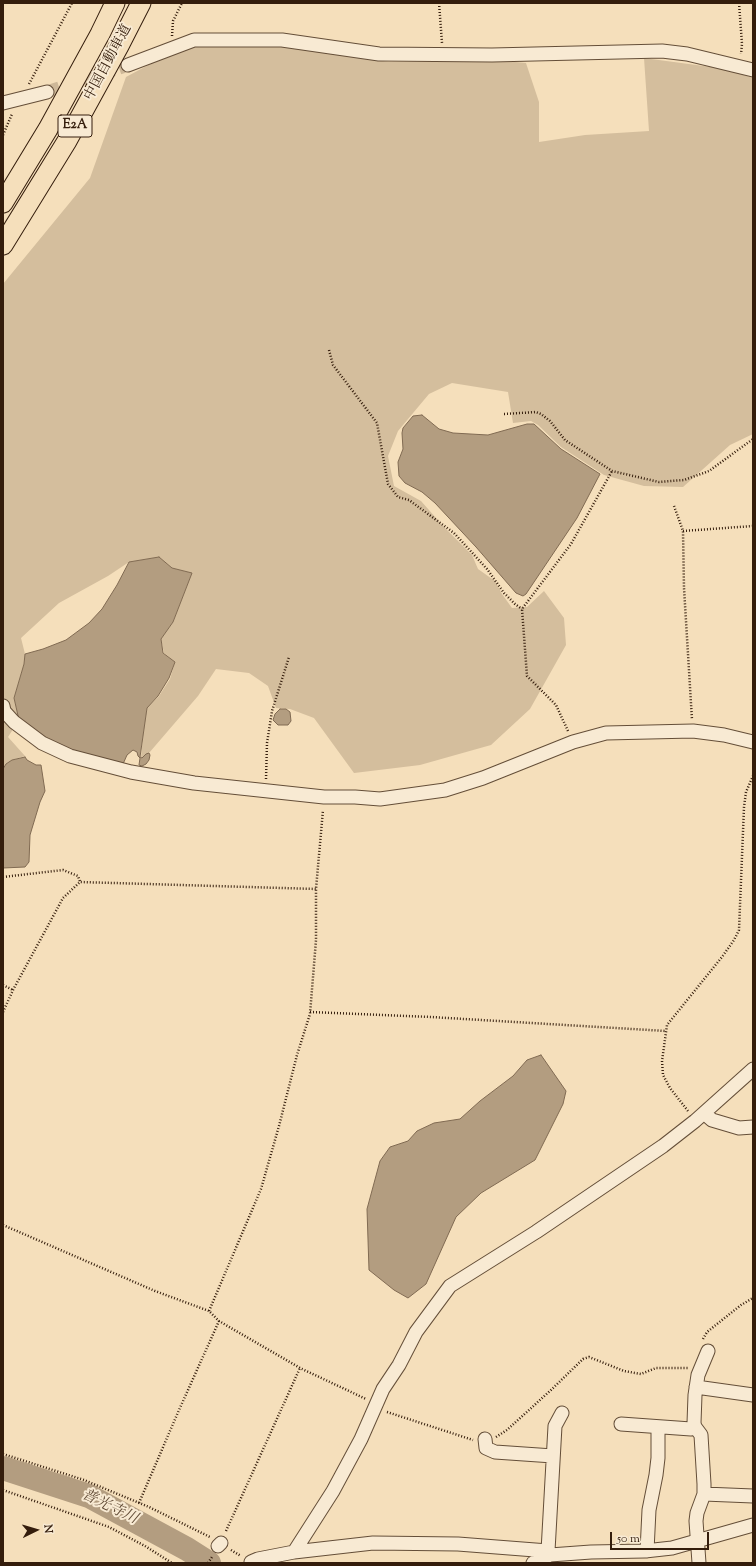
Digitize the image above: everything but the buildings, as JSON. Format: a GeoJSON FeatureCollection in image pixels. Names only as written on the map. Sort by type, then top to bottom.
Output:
{"type":"FeatureCollection","features":[{"type":"Feature","properties":{"kind":"highway","name":"中国自動車道"},"geometry":{"type":"LineString","coordinates":[[3,203],[48,129],[100,34],[115,3]]}},
{"type":"Feature","properties":{"kind":"highway","name":"中国自動車道"},"geometry":{"type":"LineString","coordinates":[[3,245],[67,141],[120,46],[140,3]]}},
{"type":"Feature","properties":{"kind":"street"},"geometry":{"type":"LineString","coordinates":[[128,65],[194,40],[282,40],[379,54],[492,55],[662,51],[687,54],[747,68]]}},
{"type":"Feature","properties":{"kind":"street"},"geometry":{"type":"LineString","coordinates":[[3,103],[47,92]]}},
{"type":"Feature","properties":{"kind":"street"},"geometry":{"type":"LineString","coordinates":[[3,706],[4,711],[14,722],[42,743],[70,756],[131,772],[194,783],[324,797],[380,799],[445,790],[483,778],[573,742],[606,733],[631,731],[693,731],[724,735],[753,742]]}},
{"type":"Feature","properties":{"kind":"street"},"geometry":{"type":"LineString","coordinates":[[294,1552],[333,1491],[361,1440],[383,1389],[416,1332],[450,1286],[542,1228],[662,1146],[700,1117],[753,1068]]}},
{"type":"Feature","properties":{"kind":"street"},"geometry":{"type":"LineString","coordinates":[[700,1117],[739,1128],[753,1127]]}},
{"type":"Feature","properties":{"kind":"street"},"geometry":{"type":"LineString","coordinates":[[699,1563],[697,1512],[704,1494],[701,1435],[695,1428],[696,1388],[704,1347]]}},
{"type":"Feature","properties":{"kind":"street"},"geometry":{"type":"LineString","coordinates":[[696,1388],[753,1395]]}},
{"type":"Feature","properties":{"kind":"street"},"geometry":{"type":"LineString","coordinates":[[549,1553],[555,1426],[562,1413]]}},
{"type":"Feature","properties":{"kind":"street"},"geometry":{"type":"LineString","coordinates":[[621,1424],[691,1429],[695,1428]]}},
{"type":"Feature","properties":{"kind":"street"},"geometry":{"type":"LineString","coordinates":[[647,1551],[649,1510],[656,1475],[658,1426]]}},
{"type":"Feature","properties":{"kind":"street"},"geometry":{"type":"LineString","coordinates":[[485,1439],[486,1448],[495,1452],[553,1456]]}},
{"type":"Feature","properties":{"kind":"street"},"geometry":{"type":"LineString","coordinates":[[704,1494],[753,1496]]}},
{"type":"Feature","properties":{"kind":"street"},"geometry":{"type":"LineString","coordinates":[[251,1562],[258,1559],[294,1552],[373,1543],[458,1544],[549,1553],[647,1551],[672,1548],[753,1525]]}},
{"type":"Feature","properties":{"kind":"street"},"geometry":{"type":"LineString","coordinates":[[533,1563],[549,1553]]}},
{"type":"Feature","properties":{"kind":"path"},"geometry":{"type":"LineString","coordinates":[[3,135],[18,99],[32,80],[72,3]]}},
{"type":"Feature","properties":{"kind":"path"},"geometry":{"type":"LineString","coordinates":[[171,49],[173,21],[182,3]]}},
{"type":"Feature","properties":{"kind":"path"},"geometry":{"type":"LineString","coordinates":[[439,3],[443,54]]}},
{"type":"Feature","properties":{"kind":"path"},"geometry":{"type":"LineString","coordinates":[[739,3],[742,44],[747,68]]}},
{"type":"Feature","properties":{"kind":"path"},"geometry":{"type":"LineString","coordinates":[[329,350],[333,365],[377,423],[388,484],[398,497],[409,500],[454,533],[487,569],[504,593],[522,609]]}},
{"type":"Feature","properties":{"kind":"path"},"geometry":{"type":"LineString","coordinates":[[504,414],[536,412],[541,414],[550,421],[565,440],[612,471],[659,482],[684,480],[709,471],[753,439]]}},
{"type":"Feature","properties":{"kind":"path"},"geometry":{"type":"LineString","coordinates":[[573,742],[556,705],[527,676],[522,609],[571,544],[612,471]]}},
{"type":"Feature","properties":{"kind":"path"},"geometry":{"type":"LineString","coordinates":[[674,506],[683,531],[684,588],[693,731]]}},
{"type":"Feature","properties":{"kind":"path"},"geometry":{"type":"LineString","coordinates":[[683,531],[753,526]]}},
{"type":"Feature","properties":{"kind":"path"},"geometry":{"type":"LineString","coordinates":[[264,791],[266,779],[267,743],[272,711],[289,657]]}},
{"type":"Feature","properties":{"kind":"path"},"geometry":{"type":"LineString","coordinates":[[700,1117],[670,1088],[663,1075],[662,1061],[666,1031],[667,1025],[722,957],[739,930],[744,807],[746,792],[753,776]]}},
{"type":"Feature","properties":{"kind":"path"},"geometry":{"type":"LineString","coordinates":[[209,1311],[260,1189],[310,1012],[316,940],[316,889],[324,797]]}},
{"type":"Feature","properties":{"kind":"path"},"geometry":{"type":"LineString","coordinates":[[3,877],[64,870],[78,876],[80,882]]}},
{"type":"Feature","properties":{"kind":"path"},"geometry":{"type":"LineString","coordinates":[[3,1012],[13,990],[63,898],[80,882],[316,889]]}},
{"type":"Feature","properties":{"kind":"path"},"geometry":{"type":"LineString","coordinates":[[3,985],[13,990]]}},
{"type":"Feature","properties":{"kind":"path"},"geometry":{"type":"LineString","coordinates":[[310,1012],[431,1017],[666,1031]]}},
{"type":"Feature","properties":{"kind":"path"},"geometry":{"type":"LineString","coordinates":[[3,1225],[155,1291],[209,1311],[219,1322],[300,1368],[376,1404],[390,1414],[474,1440],[495,1438],[506,1430],[583,1359],[589,1357],[624,1370],[641,1374],[656,1368],[689,1368],[692,1362]]}},
{"type":"Feature","properties":{"kind":"path"},"geometry":{"type":"LineString","coordinates":[[704,1347],[707,1332],[741,1305],[753,1298]]}},
{"type":"Feature","properties":{"kind":"path"},"geometry":{"type":"LineString","coordinates":[[139,1503],[219,1322]]}},
{"type":"Feature","properties":{"kind":"path"},"geometry":{"type":"LineString","coordinates":[[219,1545],[300,1368]]}},
{"type":"Feature","properties":{"kind":"path"},"geometry":{"type":"LineString","coordinates":[[3,1454],[84,1480],[139,1503],[251,1562]]}},
{"type":"Feature","properties":{"kind":"path"},"geometry":{"type":"LineString","coordinates":[[3,1490],[109,1527],[145,1546],[172,1563]]}},
{"type":"Feature","properties":{"kind":"shaded area"},"geometry":{"type":"Polygon","coordinates":[[[182,47],[286,47],[389,62],[506,61],[526,63],[539,102],[539,142],[585,135],[649,131],[644,58],[726,69],[753,78],[753,434],[730,445],[683,487],[644,486],[604,475],[561,447],[538,425],[531,421],[513,423],[508,392],[452,383],[429,394],[398,431],[388,456],[394,486],[421,501],[472,555],[478,569],[495,581],[512,608],[527,607],[544,591],[564,618],[566,645],[530,709],[491,745],[420,765],[354,773],[314,718],[290,709],[276,708],[268,686],[249,673],[216,669],[198,696],[149,753],[141,758],[147,708],[159,696],[170,679],[175,662],[164,653],[161,639],[173,622],[192,573],[172,568],[159,557],[129,562],[108,576],[59,603],[21,638],[25,654],[24,664],[14,698],[19,720],[8,737],[25,756],[12,760],[6,764],[3,769],[3,284],[90,178],[126,77],[182,47]]]}},
{"type":"Feature","properties":{"kind":"shaded area"},"geometry":{"type":"Polygon","coordinates":[[[422,415],[439,429],[453,433],[488,435],[527,424],[534,424],[561,449],[600,474],[577,518],[526,594],[523,596],[516,593],[435,503],[422,492],[405,483],[399,476],[398,462],[403,449],[403,428],[413,416],[422,415]]]}},
{"type":"Feature","properties":{"kind":"shaded area"},"geometry":{"type":"Polygon","coordinates":[[[159,557],[172,568],[192,573],[173,622],[161,639],[163,653],[175,662],[169,678],[158,696],[147,708],[140,757],[142,758],[149,753],[149,760],[142,766],[139,765],[140,758],[137,752],[133,750],[127,755],[123,764],[92,762],[34,734],[19,720],[14,698],[24,664],[25,654],[66,640],[89,623],[102,609],[129,562],[159,557]]]}},
{"type":"Feature","properties":{"kind":"shaded area"},"geometry":{"type":"Polygon","coordinates":[[[280,709],[286,709],[290,712],[291,721],[288,725],[278,725],[273,720],[275,714],[280,709]]]}},
{"type":"Feature","properties":{"kind":"shaded area"},"geometry":{"type":"Polygon","coordinates":[[[25,757],[27,760],[36,765],[41,765],[45,791],[30,835],[29,862],[25,867],[3,868],[3,769],[6,764],[12,760],[25,757]]]}},
{"type":"Feature","properties":{"kind":"shaded area"},"geometry":{"type":"Polygon","coordinates":[[[541,1055],[566,1091],[563,1104],[535,1160],[481,1193],[456,1217],[426,1284],[408,1298],[394,1290],[369,1270],[367,1209],[380,1161],[390,1147],[408,1141],[417,1131],[434,1123],[460,1119],[480,1101],[513,1076],[527,1060],[541,1055]]]}},
{"type":"Feature","properties":{"kind":"waterway","name":"普光寺川"},"geometry":{"type":"LineString","coordinates":[[3,1468],[89,1496],[187,1549],[209,1563]]}},
{"type":"Feature","properties":{"kind":"tunnel"},"geometry":{"type":"LineString","coordinates":[[47,92],[128,65]]}}]}
